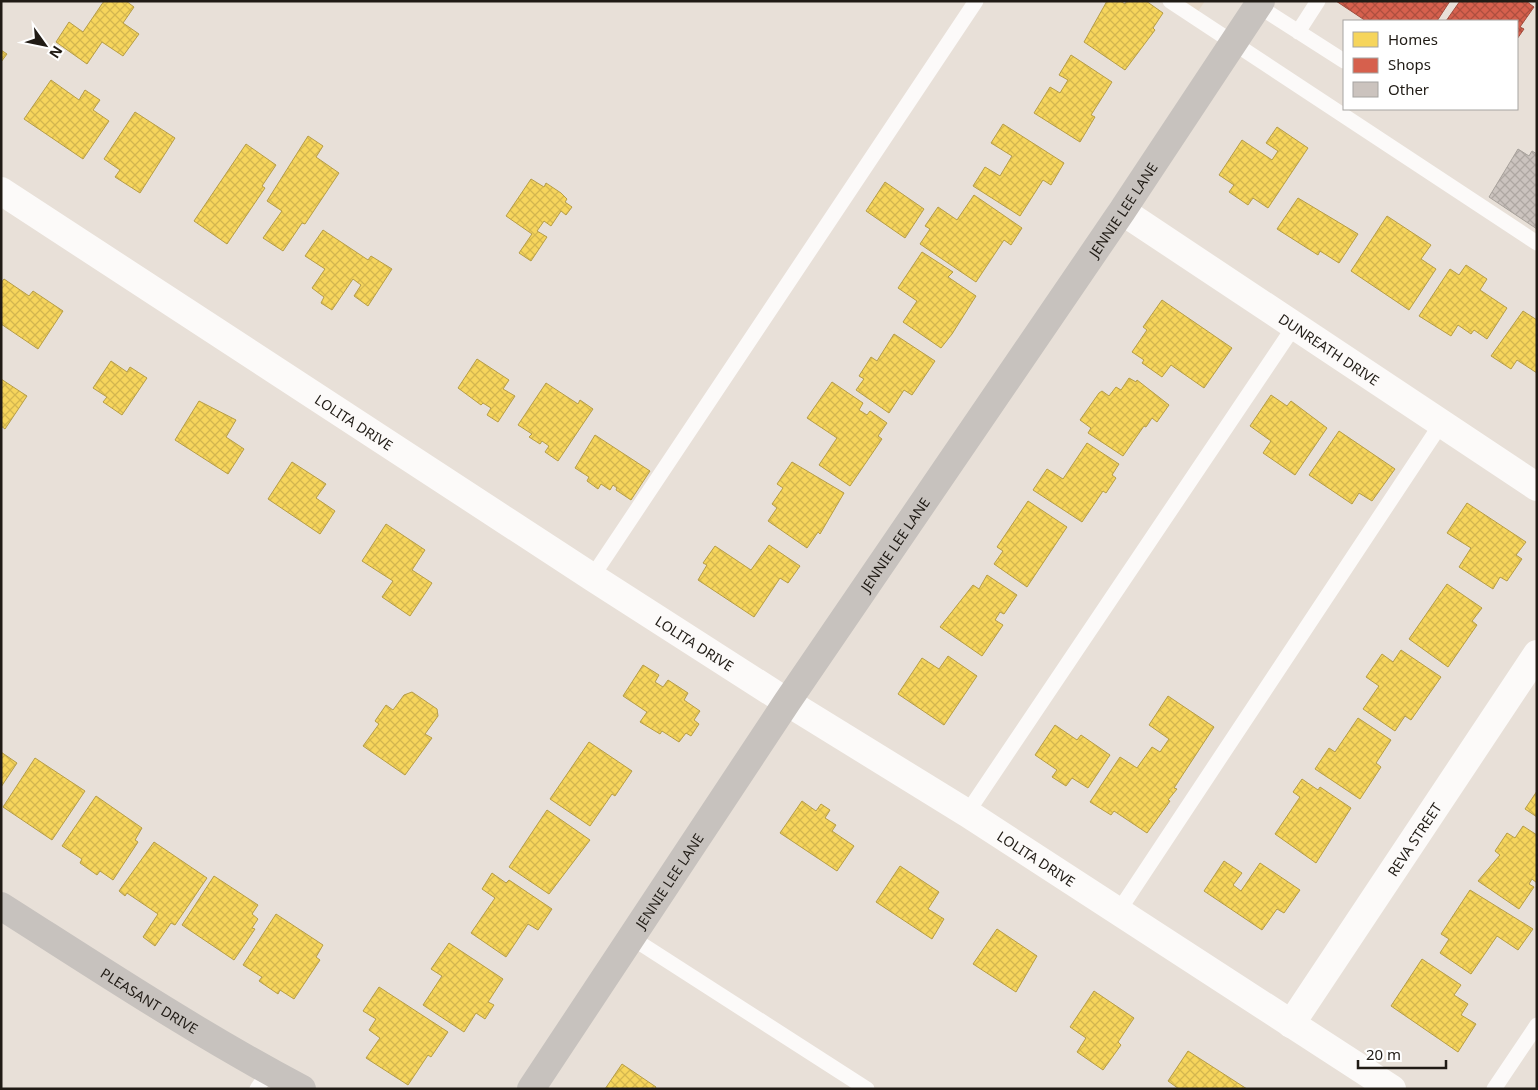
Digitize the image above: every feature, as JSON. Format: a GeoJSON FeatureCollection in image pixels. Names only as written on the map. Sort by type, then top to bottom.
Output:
{"type":"FeatureCollection","features":[{"type":"Feature","properties":{"kind":"street","name":"JENNIE LEE LANE"},"geometry":{"type":"LineString","coordinates":[[531,1089],[787,702],[1122,211],[1260,4]]}},
{"type":"Feature","properties":{"kind":"street","name":"LOLITA DRIVE"},"geometry":{"type":"LineString","coordinates":[[1,191],[592,577],[967,814],[1392,1089]]}},
{"type":"Feature","properties":{"kind":"street","name":"DUNREATH DRIVE"},"geometry":{"type":"LineString","coordinates":[[1122,211],[1537,487]]}},
{"type":"Feature","properties":{"kind":"street","name":"REVA STREET"},"geometry":{"type":"LineString","coordinates":[[1291,1024],[1537,654]]}},
{"type":"Feature","properties":{"kind":"street","name":"PLEASANT DRIVE"},"geometry":{"type":"LineString","coordinates":[[1,906],[168,1013],[263,1080],[302,1089]]}},
{"type":"Feature","properties":{"kind":"lane"},"geometry":{"type":"LineString","coordinates":[[592,577],[976,1]]}},
{"type":"Feature","properties":{"kind":"lane"},"geometry":{"type":"LineString","coordinates":[[1170,1],[1537,243]]}},
{"type":"Feature","properties":{"kind":"lane"},"geometry":{"type":"LineString","coordinates":[[1298,32],[1318,1]]}},
{"type":"Feature","properties":{"kind":"lane"},"geometry":{"type":"LineString","coordinates":[[1260,4],[1343,61]]}},
{"type":"Feature","properties":{"kind":"lane"},"geometry":{"type":"LineString","coordinates":[[967,814],[1295,325]]}},
{"type":"Feature","properties":{"kind":"lane"},"geometry":{"type":"LineString","coordinates":[[1118,912],[1441,424]]}},
{"type":"Feature","properties":{"kind":"lane"},"geometry":{"type":"LineString","coordinates":[[632,938],[867,1089]]}},
{"type":"Feature","properties":{"kind":"lane"},"geometry":{"type":"LineString","coordinates":[[1494,1089],[1537,1025]]}},
{"type":"Feature","properties":{"kind":"shaded area"},"geometry":{"type":"Polygon","coordinates":[[[1180,1],[1205,1],[1197,13],[1180,1]]]}},
{"type":"Feature","properties":{"kind":"building: Homes"},"geometry":{"type":"Polygon","coordinates":[[[104,1],[126,1],[134,7],[123,23],[139,34],[123,56],[102,42],[87,64],[56,42],[69,22],[83,32],[104,1]]]}},
{"type":"Feature","properties":{"kind":"building: Homes"},"geometry":{"type":"Polygon","coordinates":[[[1107,1],[1120,1],[1125,4],[1127,1],[1146,1],[1163,13],[1153,28],[1155,30],[1125,70],[1084,42],[1107,1]]]}},
{"type":"Feature","properties":{"kind":"building: Homes"},"geometry":{"type":"Polygon","coordinates":[[[1,50],[7,54],[1,62],[1,50]]]}},
{"type":"Feature","properties":{"kind":"building: Homes"},"geometry":{"type":"Polygon","coordinates":[[[1071,55],[1112,82],[1091,115],[1095,117],[1080,142],[1034,113],[1050,87],[1060,93],[1068,80],[1059,75],[1071,55]]]}},
{"type":"Feature","properties":{"kind":"building: Homes"},"geometry":{"type":"Polygon","coordinates":[[[51,80],[79,100],[85,90],[100,100],[93,110],[109,121],[83,159],[24,119],[51,80]]]}},
{"type":"Feature","properties":{"kind":"building: Homes"},"geometry":{"type":"Polygon","coordinates":[[[135,112],[175,138],[140,193],[115,177],[120,170],[104,159],[135,112]]]}},
{"type":"Feature","properties":{"kind":"building: Homes"},"geometry":{"type":"Polygon","coordinates":[[[1003,124],[1064,163],[1051,185],[1043,180],[1020,216],[973,186],[985,167],[1000,176],[1012,156],[991,143],[1003,124]]]}},
{"type":"Feature","properties":{"kind":"building: Homes"},"geometry":{"type":"Polygon","coordinates":[[[1277,127],[1308,148],[1268,208],[1253,198],[1248,205],[1229,192],[1234,185],[1219,175],[1242,140],[1272,160],[1278,151],[1266,143],[1277,127]]]}},
{"type":"Feature","properties":{"kind":"building: Homes"},"geometry":{"type":"Polygon","coordinates":[[[308,136],[323,146],[316,157],[339,173],[305,224],[302,223],[283,251],[263,238],[282,211],[267,201],[308,136]]]}},
{"type":"Feature","properties":{"kind":"building: Homes"},"geometry":{"type":"Polygon","coordinates":[[[246,144],[276,165],[262,186],[265,188],[227,244],[194,221],[246,144]]]}},
{"type":"Feature","properties":{"kind":"building: Homes"},"geometry":{"type":"Polygon","coordinates":[[[531,179],[544,187],[546,183],[561,193],[567,199],[565,202],[572,207],[566,215],[561,211],[551,226],[544,221],[537,231],[547,237],[531,261],[519,253],[532,234],[506,216],[531,179]]]}},
{"type":"Feature","properties":{"kind":"building: Homes"},"geometry":{"type":"Polygon","coordinates":[[[885,182],[924,209],[905,238],[866,211],[885,182]]]}},
{"type":"Feature","properties":{"kind":"building: Homes"},"geometry":{"type":"Polygon","coordinates":[[[974,195],[1022,228],[1011,245],[1004,240],[976,282],[920,244],[930,229],[925,226],[938,207],[957,220],[974,195]]]}},
{"type":"Feature","properties":{"kind":"building: Homes"},"geometry":{"type":"Polygon","coordinates":[[[1298,198],[1358,234],[1339,263],[1320,251],[1318,255],[1277,229],[1298,198]]]}},
{"type":"Feature","properties":{"kind":"building: Homes"},"geometry":{"type":"Polygon","coordinates":[[[1387,216],[1431,245],[1421,259],[1436,269],[1409,310],[1351,271],[1387,216]]]}},
{"type":"Feature","properties":{"kind":"building: Homes"},"geometry":{"type":"Polygon","coordinates":[[[323,230],[368,260],[371,256],[392,269],[368,306],[354,296],[361,285],[353,279],[332,310],[321,303],[324,297],[312,288],[325,269],[305,256],[323,230]]]}},
{"type":"Feature","properties":{"kind":"building: Homes"},"geometry":{"type":"Polygon","coordinates":[[[922,252],[953,272],[948,277],[976,296],[941,348],[903,322],[917,301],[898,288],[922,252]]]}},
{"type":"Feature","properties":{"kind":"building: Homes"},"geometry":{"type":"Polygon","coordinates":[[[1466,265],[1487,279],[1480,290],[1507,308],[1487,339],[1474,330],[1471,334],[1458,325],[1451,336],[1419,316],[1450,269],[1459,275],[1466,265]]]}},
{"type":"Feature","properties":{"kind":"building: Homes"},"geometry":{"type":"Polygon","coordinates":[[[4,279],[29,296],[33,291],[63,311],[38,349],[1,324],[1,283],[4,279]]]}},
{"type":"Feature","properties":{"kind":"building: Homes"},"geometry":{"type":"Polygon","coordinates":[[[1162,300],[1232,348],[1204,388],[1171,365],[1162,377],[1142,363],[1144,360],[1132,352],[1147,330],[1143,327],[1162,300]]]}},
{"type":"Feature","properties":{"kind":"building: Homes"},"geometry":{"type":"Polygon","coordinates":[[[1523,311],[1537,320],[1537,373],[1517,360],[1511,369],[1491,356],[1523,311]]]}},
{"type":"Feature","properties":{"kind":"building: Homes"},"geometry":{"type":"Polygon","coordinates":[[[894,334],[935,361],[912,395],[904,390],[889,413],[856,390],[864,379],[859,376],[871,357],[877,361],[894,334]]]}},
{"type":"Feature","properties":{"kind":"building: Homes"},"geometry":{"type":"Polygon","coordinates":[[[477,359],[509,380],[503,389],[515,396],[498,422],[487,415],[491,408],[483,403],[481,405],[458,388],[477,359]]]}},
{"type":"Feature","properties":{"kind":"building: Homes"},"geometry":{"type":"Polygon","coordinates":[[[111,361],[127,372],[130,367],[147,378],[122,415],[103,402],[107,397],[93,388],[111,361]]]}},
{"type":"Feature","properties":{"kind":"building: Homes"},"geometry":{"type":"Polygon","coordinates":[[[1129,378],[1136,382],[1137,380],[1169,405],[1157,422],[1152,418],[1146,427],[1144,426],[1123,456],[1088,433],[1091,428],[1080,420],[1099,393],[1102,391],[1109,396],[1116,387],[1121,390],[1129,378]]]}},
{"type":"Feature","properties":{"kind":"building: Homes"},"geometry":{"type":"Polygon","coordinates":[[[1,379],[27,396],[5,429],[1,426],[1,379]]]}},
{"type":"Feature","properties":{"kind":"building: Homes"},"geometry":{"type":"Polygon","coordinates":[[[832,382],[863,403],[859,410],[867,415],[870,411],[887,423],[878,436],[882,439],[850,486],[819,465],[837,438],[807,418],[832,382]]]}},
{"type":"Feature","properties":{"kind":"building: Homes"},"geometry":{"type":"Polygon","coordinates":[[[546,383],[578,404],[580,400],[593,409],[558,461],[545,452],[549,446],[542,441],[540,444],[529,437],[532,434],[518,425],[546,383]]]}},
{"type":"Feature","properties":{"kind":"building: Homes"},"geometry":{"type":"Polygon","coordinates":[[[1271,395],[1287,406],[1291,401],[1327,428],[1295,475],[1263,453],[1271,441],[1250,426],[1271,395]]]}},
{"type":"Feature","properties":{"kind":"building: Homes"},"geometry":{"type":"Polygon","coordinates":[[[199,401],[236,420],[226,437],[244,449],[228,474],[175,440],[199,401]]]}},
{"type":"Feature","properties":{"kind":"building: Homes"},"geometry":{"type":"Polygon","coordinates":[[[1339,431],[1395,469],[1372,501],[1359,493],[1352,504],[1309,475],[1339,431]]]}},
{"type":"Feature","properties":{"kind":"building: Homes"},"geometry":{"type":"Polygon","coordinates":[[[595,435],[650,471],[631,500],[616,490],[617,488],[613,485],[610,490],[601,484],[598,489],[587,481],[589,477],[575,468],[595,435]]]}},
{"type":"Feature","properties":{"kind":"building: Homes"},"geometry":{"type":"Polygon","coordinates":[[[1087,443],[1119,464],[1112,475],[1116,478],[1106,493],[1103,491],[1082,522],[1033,490],[1047,469],[1063,479],[1087,443]]]}},
{"type":"Feature","properties":{"kind":"building: Homes"},"geometry":{"type":"Polygon","coordinates":[[[292,462],[326,484],[316,498],[335,511],[320,534],[268,499],[292,462]]]}},
{"type":"Feature","properties":{"kind":"building: Homes"},"geometry":{"type":"Polygon","coordinates":[[[792,462],[844,493],[820,534],[818,532],[807,548],[768,521],[777,508],[772,504],[783,488],[777,484],[792,462]]]}},
{"type":"Feature","properties":{"kind":"building: Homes"},"geometry":{"type":"Polygon","coordinates":[[[1028,501],[1067,527],[1027,587],[994,564],[1003,551],[997,547],[1028,501]]]}},
{"type":"Feature","properties":{"kind":"building: Homes"},"geometry":{"type":"Polygon","coordinates":[[[1467,503],[1526,542],[1516,555],[1522,559],[1507,581],[1500,577],[1493,589],[1459,567],[1471,548],[1447,533],[1467,503]]]}},
{"type":"Feature","properties":{"kind":"building: Homes"},"geometry":{"type":"Polygon","coordinates":[[[386,524],[425,550],[412,570],[432,583],[410,616],[382,597],[393,581],[362,561],[386,524]]]}},
{"type":"Feature","properties":{"kind":"building: Homes"},"geometry":{"type":"Polygon","coordinates":[[[769,545],[800,566],[788,583],[780,578],[754,617],[698,580],[707,565],[703,563],[715,546],[751,570],[769,545]]]}},
{"type":"Feature","properties":{"kind":"building: Homes"},"geometry":{"type":"Polygon","coordinates":[[[987,575],[1017,595],[1004,614],[1000,612],[995,620],[1003,625],[982,656],[940,627],[973,585],[979,589],[987,575]]]}},
{"type":"Feature","properties":{"kind":"building: Homes"},"geometry":{"type":"Polygon","coordinates":[[[1447,584],[1482,608],[1472,621],[1477,625],[1448,667],[1409,639],[1447,584]]]}},
{"type":"Feature","properties":{"kind":"building: Homes"},"geometry":{"type":"Polygon","coordinates":[[[1401,650],[1441,677],[1411,720],[1405,716],[1395,731],[1363,709],[1379,686],[1366,677],[1382,654],[1393,662],[1401,650]]]}},
{"type":"Feature","properties":{"kind":"building: Homes"},"geometry":{"type":"Polygon","coordinates":[[[948,656],[977,676],[944,725],[898,694],[922,658],[939,669],[948,656]]]}},
{"type":"Feature","properties":{"kind":"building: Homes"},"geometry":{"type":"Polygon","coordinates":[[[643,665],[659,675],[655,682],[663,687],[668,680],[688,693],[684,700],[700,711],[694,720],[699,724],[691,736],[686,733],[679,742],[662,731],[660,734],[640,722],[647,712],[623,696],[643,665]]]}},
{"type":"Feature","properties":{"kind":"building: Homes"},"geometry":{"type":"Polygon","coordinates":[[[412,692],[437,709],[438,716],[425,734],[432,738],[405,775],[363,746],[379,724],[375,721],[386,705],[393,710],[404,695],[412,692]]]}},
{"type":"Feature","properties":{"kind":"building: Homes"},"geometry":{"type":"Polygon","coordinates":[[[1168,696],[1214,727],[1174,788],[1177,789],[1168,800],[1170,801],[1147,833],[1114,811],[1111,815],[1090,802],[1120,757],[1137,768],[1152,747],[1160,752],[1169,739],[1149,725],[1168,696]]]}},
{"type":"Feature","properties":{"kind":"building: Homes"},"geometry":{"type":"Polygon","coordinates":[[[1358,718],[1391,740],[1376,763],[1381,767],[1360,799],[1315,769],[1329,748],[1335,752],[1358,718]]]}},
{"type":"Feature","properties":{"kind":"building: Homes"},"geometry":{"type":"Polygon","coordinates":[[[1055,725],[1077,740],[1081,735],[1110,755],[1088,788],[1072,778],[1066,786],[1052,777],[1057,770],[1035,755],[1055,725]]]}},
{"type":"Feature","properties":{"kind":"building: Homes"},"geometry":{"type":"Polygon","coordinates":[[[589,742],[632,771],[615,796],[612,794],[590,826],[550,799],[589,742]]]}},
{"type":"Feature","properties":{"kind":"building: Homes"},"geometry":{"type":"Polygon","coordinates":[[[1,752],[17,763],[1,787],[1,752]]]}},
{"type":"Feature","properties":{"kind":"building: Homes"},"geometry":{"type":"Polygon","coordinates":[[[35,758],[85,791],[52,840],[3,807],[35,758]]]}},
{"type":"Feature","properties":{"kind":"building: Homes"},"geometry":{"type":"Polygon","coordinates":[[[1302,779],[1318,790],[1320,787],[1351,808],[1316,863],[1275,834],[1300,797],[1293,792],[1302,779]]]}},
{"type":"Feature","properties":{"kind":"building: Homes"},"geometry":{"type":"Polygon","coordinates":[[[1537,791],[1537,817],[1525,809],[1537,791]]]}},
{"type":"Feature","properties":{"kind":"building: Homes"},"geometry":{"type":"Polygon","coordinates":[[[96,796],[142,828],[135,840],[138,842],[113,880],[100,871],[97,875],[80,863],[82,859],[62,846],[96,796]]]}},
{"type":"Feature","properties":{"kind":"building: Homes"},"geometry":{"type":"Polygon","coordinates":[[[802,801],[816,811],[821,804],[830,810],[825,818],[836,825],[832,831],[854,846],[837,871],[780,833],[802,801]]]}},
{"type":"Feature","properties":{"kind":"building: Homes"},"geometry":{"type":"Polygon","coordinates":[[[547,810],[590,840],[549,894],[509,867],[547,810]]]}},
{"type":"Feature","properties":{"kind":"building: Homes"},"geometry":{"type":"Polygon","coordinates":[[[1523,826],[1537,835],[1537,883],[1532,879],[1529,884],[1534,887],[1519,909],[1478,881],[1500,855],[1495,851],[1507,833],[1515,838],[1523,826]]]}},
{"type":"Feature","properties":{"kind":"building: Homes"},"geometry":{"type":"Polygon","coordinates":[[[154,842],[207,878],[175,925],[171,923],[155,946],[143,937],[158,914],[127,893],[125,896],[119,891],[154,842]]]}},
{"type":"Feature","properties":{"kind":"building: Homes"},"geometry":{"type":"Polygon","coordinates":[[[1224,861],[1242,873],[1233,885],[1241,891],[1260,863],[1300,890],[1284,913],[1277,909],[1262,930],[1204,891],[1224,861]]]}},
{"type":"Feature","properties":{"kind":"building: Homes"},"geometry":{"type":"Polygon","coordinates":[[[900,866],[939,892],[928,909],[944,919],[932,939],[876,902],[900,866]]]}},
{"type":"Feature","properties":{"kind":"building: Homes"},"geometry":{"type":"Polygon","coordinates":[[[492,873],[506,883],[509,880],[552,909],[538,930],[528,924],[506,957],[471,933],[495,898],[482,889],[492,873]]]}},
{"type":"Feature","properties":{"kind":"building: Homes"},"geometry":{"type":"Polygon","coordinates":[[[214,876],[258,905],[252,914],[258,919],[252,928],[255,929],[234,960],[182,925],[214,876]]]}},
{"type":"Feature","properties":{"kind":"building: Homes"},"geometry":{"type":"Polygon","coordinates":[[[1470,890],[1533,929],[1518,950],[1497,936],[1471,974],[1440,953],[1449,939],[1441,934],[1470,890]]]}},
{"type":"Feature","properties":{"kind":"building: Homes"},"geometry":{"type":"Polygon","coordinates":[[[276,914],[323,945],[316,957],[320,960],[294,999],[280,990],[278,994],[259,981],[262,977],[243,965],[276,914]]]}},
{"type":"Feature","properties":{"kind":"building: Homes"},"geometry":{"type":"Polygon","coordinates":[[[997,929],[1037,956],[1016,992],[973,964],[997,929]]]}},
{"type":"Feature","properties":{"kind":"building: Homes"},"geometry":{"type":"Polygon","coordinates":[[[449,943],[503,979],[488,1002],[494,1005],[485,1019],[476,1013],[464,1032],[423,1005],[442,976],[431,969],[449,943]]]}},
{"type":"Feature","properties":{"kind":"building: Homes"},"geometry":{"type":"Polygon","coordinates":[[[1422,959],[1461,985],[1454,995],[1468,1004],[1461,1015],[1476,1024],[1458,1052],[1391,1006],[1422,959]]]}},
{"type":"Feature","properties":{"kind":"building: Homes"},"geometry":{"type":"Polygon","coordinates":[[[379,987],[448,1032],[431,1057],[428,1055],[408,1085],[366,1058],[380,1038],[369,1030],[376,1019],[363,1011],[379,987]]]}},
{"type":"Feature","properties":{"kind":"building: Homes"},"geometry":{"type":"Polygon","coordinates":[[[1094,991],[1134,1018],[1118,1042],[1121,1045],[1103,1070],[1077,1052],[1086,1038],[1070,1027],[1094,991]]]}},
{"type":"Feature","properties":{"kind":"building: Homes"},"geometry":{"type":"Polygon","coordinates":[[[1188,1051],[1247,1089],[1179,1089],[1168,1081],[1188,1051]]]}},
{"type":"Feature","properties":{"kind":"building: Homes"},"geometry":{"type":"Polygon","coordinates":[[[622,1064],[656,1087],[655,1089],[605,1089],[622,1064]]]}},
{"type":"Feature","properties":{"kind":"building: Shops"},"geometry":{"type":"Polygon","coordinates":[[[1336,1],[1450,1],[1438,20],[1364,20],[1336,1]]]}},
{"type":"Feature","properties":{"kind":"building: Shops"},"geometry":{"type":"Polygon","coordinates":[[[1460,1],[1526,1],[1534,7],[1520,27],[1524,29],[1518,38],[1518,20],[1447,20],[1460,1]]]}},
{"type":"Feature","properties":{"kind":"building: Other"},"geometry":{"type":"Polygon","coordinates":[[[1518,149],[1529,156],[1532,151],[1537,154],[1537,229],[1489,197],[1518,149]]]}}]}
